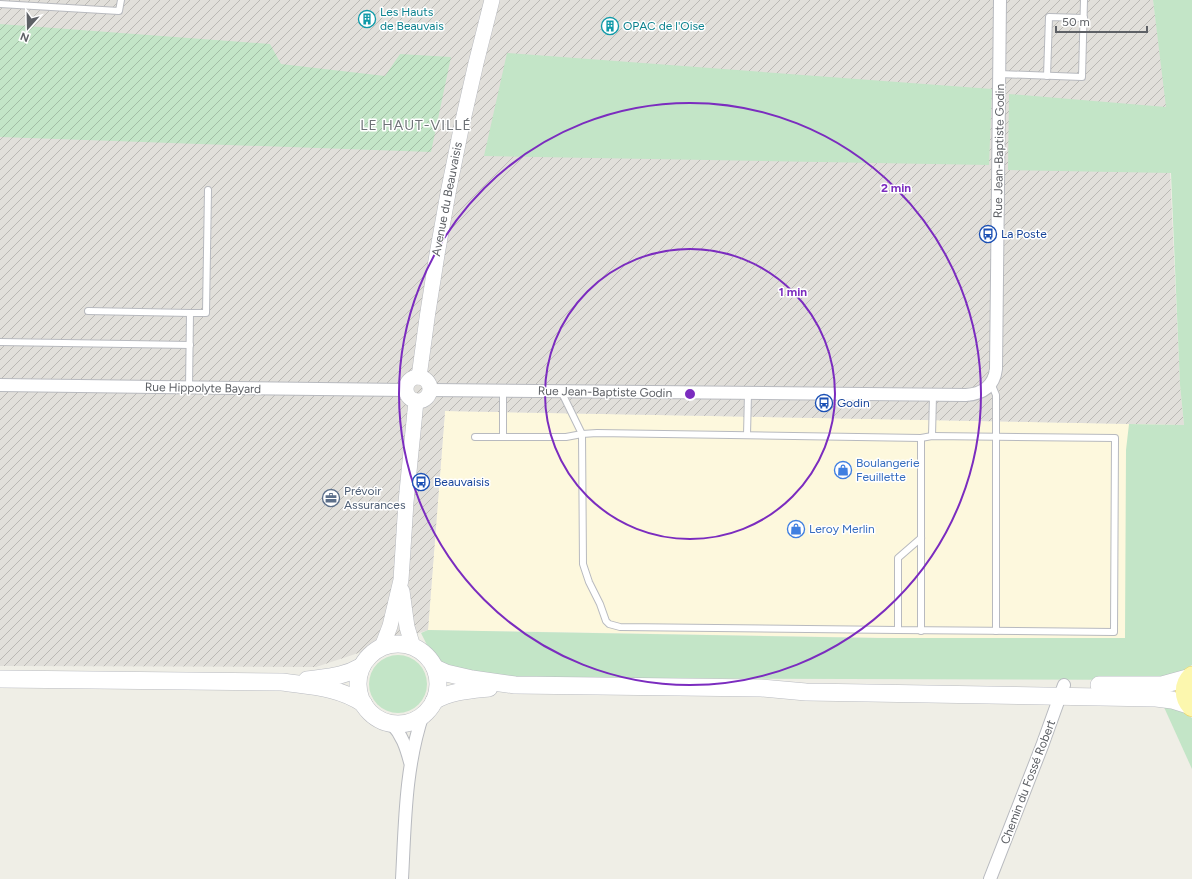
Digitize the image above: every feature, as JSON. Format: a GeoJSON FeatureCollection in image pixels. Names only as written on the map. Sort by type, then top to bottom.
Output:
{"type":"FeatureCollection","features":[{"type":"Feature","properties":{"kind":"main road"},"geometry":{"type":"LineString","coordinates":[[364,704],[359,688],[359,677],[362,666],[369,657],[382,647],[398,644],[413,647],[426,655],[435,668],[438,685],[434,701]]}},
{"type":"Feature","properties":{"kind":"main road"},"geometry":{"type":"LineString","coordinates":[[0,679],[282,682],[341,676],[362,666]]}},
{"type":"Feature","properties":{"kind":"main road"},"geometry":{"type":"LineString","coordinates":[[435,668],[446,673],[472,679],[515,685],[761,688],[806,686],[1062,691],[1162,698],[1192,706]]}},
{"type":"Feature","properties":{"kind":"main road"},"geometry":{"type":"LineString","coordinates":[[1062,691],[1158,686],[1172,684],[1191,677]]}},
{"type":"Feature","properties":{"kind":"main road"},"geometry":{"type":"LineString","coordinates":[[1191,677],[1185,692],[1186,698],[1192,706]]}},
{"type":"Feature","properties":{"kind":"main road"},"geometry":{"type":"LineString","coordinates":[[282,682],[313,686],[355,697],[375,716],[391,723],[408,722],[423,714],[434,701],[444,695],[454,692],[515,685]]}},
{"type":"Feature","properties":{"kind":"street","name":"Avenue du Beauvaisis"},"geometry":{"type":"LineString","coordinates":[[419,377],[447,194],[467,98],[492,0]]}},
{"type":"Feature","properties":{"kind":"street","name":"Rue Jean-Baptiste Godin"},"geometry":{"type":"LineString","coordinates":[[430,390],[932,395],[973,395],[984,391],[995,378],[996,369],[1000,0]]}},
{"type":"Feature","properties":{"kind":"street"},"geometry":{"type":"LineString","coordinates":[[419,377],[427,381],[430,390],[425,399],[416,401],[409,398],[406,386],[409,380],[419,377]]}},
{"type":"Feature","properties":{"kind":"street","name":"Rue Hippolyte Bayard"},"geometry":{"type":"LineString","coordinates":[[0,385],[406,390]]}},
{"type":"Feature","properties":{"kind":"street"},"geometry":{"type":"LineString","coordinates":[[382,647],[390,626],[401,580],[406,502],[416,401]]}},
{"type":"Feature","properties":{"kind":"street"},"geometry":{"type":"LineString","coordinates":[[401,580],[407,627],[413,647]]}},
{"type":"Feature","properties":{"kind":"street","name":"Chemin du Fossé Robert"},"geometry":{"type":"LineString","coordinates":[[990,879],[1062,691]]}},
{"type":"Feature","properties":{"kind":"street"},"geometry":{"type":"LineString","coordinates":[[402,879],[405,818],[410,766],[417,732],[423,714]]}},
{"type":"Feature","properties":{"kind":"street"},"geometry":{"type":"LineString","coordinates":[[391,723],[397,729],[404,742],[410,766]]}},
{"type":"Feature","properties":{"kind":"lane"},"geometry":{"type":"LineString","coordinates":[[0,4],[119,11],[121,0]]}},
{"type":"Feature","properties":{"kind":"lane"},"geometry":{"type":"LineString","coordinates":[[1000,74],[1082,76],[1084,0]]}},
{"type":"Feature","properties":{"kind":"lane"},"geometry":{"type":"LineString","coordinates":[[1047,76],[1049,17],[1084,18]]}},
{"type":"Feature","properties":{"kind":"lane"},"geometry":{"type":"LineString","coordinates":[[88,311],[206,313],[208,190]]}},
{"type":"Feature","properties":{"kind":"lane"},"geometry":{"type":"LineString","coordinates":[[189,388],[190,313]]}},
{"type":"Feature","properties":{"kind":"lane"},"geometry":{"type":"LineString","coordinates":[[0,342],[190,345]]}},
{"type":"Feature","properties":{"kind":"lane"},"geometry":{"type":"LineString","coordinates":[[991,384],[996,396],[996,631]]}},
{"type":"Feature","properties":{"kind":"lane"},"geometry":{"type":"LineString","coordinates":[[503,391],[503,437]]}},
{"type":"Feature","properties":{"kind":"lane"},"geometry":{"type":"LineString","coordinates":[[475,437],[566,437],[582,434],[921,438],[932,436],[1115,438],[1114,632],[620,627],[609,624],[604,618],[600,604],[583,564],[582,434],[561,391]]}},
{"type":"Feature","properties":{"kind":"lane"},"geometry":{"type":"LineString","coordinates":[[747,435],[748,393]]}},
{"type":"Feature","properties":{"kind":"lane"},"geometry":{"type":"LineString","coordinates":[[932,395],[932,436]]}},
{"type":"Feature","properties":{"kind":"lane"},"geometry":{"type":"LineString","coordinates":[[921,438],[921,630]]}},
{"type":"Feature","properties":{"kind":"lane"},"geometry":{"type":"LineString","coordinates":[[898,630],[898,558],[921,538]]}},
{"type":"Feature","properties":{"kind":"shaded area"},"geometry":{"type":"Polygon","coordinates":[[[0,0],[1153,0],[1167,107],[1180,385],[1184,425],[445,411],[428,630],[316,667],[0,666],[0,0]]]}},
{"type":"Feature","properties":{"kind":"shaded area"},"geometry":{"type":"Polygon","coordinates":[[[445,411],[1184,425],[1192,643],[428,630],[445,411]]]}},
{"type":"Feature","properties":{"kind":"green space"},"geometry":{"type":"Polygon","coordinates":[[[1153,0],[1192,0],[1192,665],[1169,680],[502,678],[446,667],[427,645],[421,633],[428,630],[878,638],[1125,638],[1126,450],[1129,424],[1184,425],[1180,385],[1171,173],[1008,170],[1009,94],[1166,107],[1153,0]]]}},
{"type":"Feature","properties":{"kind":"green space"},"geometry":{"type":"Polygon","coordinates":[[[0,24],[270,44],[281,64],[385,76],[400,54],[451,57],[431,152],[0,137],[0,24]]]}},
{"type":"Feature","properties":{"kind":"green space"},"geometry":{"type":"Polygon","coordinates":[[[507,53],[992,89],[989,165],[484,156],[507,53]]]}},
{"type":"Feature","properties":{"kind":"green space"},"geometry":{"type":"Polygon","coordinates":[[[392,655],[404,655],[419,663],[427,678],[427,690],[419,705],[404,713],[392,713],[377,705],[369,690],[369,678],[377,663],[392,655]]]}},
{"type":"Feature","properties":{"kind":"green space"},"geometry":{"type":"Polygon","coordinates":[[[1163,705],[1178,709],[1192,718],[1192,769],[1163,705]]]}},
{"type":"Feature","properties":{"kind":"place","name":"Les Hauts de Beauvais"},"geometry":{"type":"Point","coordinates":[367,19]}},
{"type":"Feature","properties":{"kind":"place","name":"OPAC de l'Oise"},"geometry":{"type":"Point","coordinates":[610,26]}},
{"type":"Feature","properties":{"kind":"place","name":"La Poste"},"geometry":{"type":"Point","coordinates":[988,234]}},
{"type":"Feature","properties":{"kind":"place","name":"Godin"},"geometry":{"type":"Point","coordinates":[824,403]}},
{"type":"Feature","properties":{"kind":"place","name":"Boulangerie Feuillette"},"geometry":{"type":"Point","coordinates":[843,470]}},
{"type":"Feature","properties":{"kind":"place","name":"Beauvaisis"},"geometry":{"type":"Point","coordinates":[421,482]}},
{"type":"Feature","properties":{"kind":"place","name":"Prévoir Assurances"},"geometry":{"type":"Point","coordinates":[331,498]}},
{"type":"Feature","properties":{"kind":"place","name":"Leroy Merlin"},"geometry":{"type":"Point","coordinates":[796,529]}},
{"type":"Feature","properties":{"kind":"district","name":"LE HAUT-VILLÉ"},"geometry":{"type":"Point","coordinates":[416,125]}}]}
